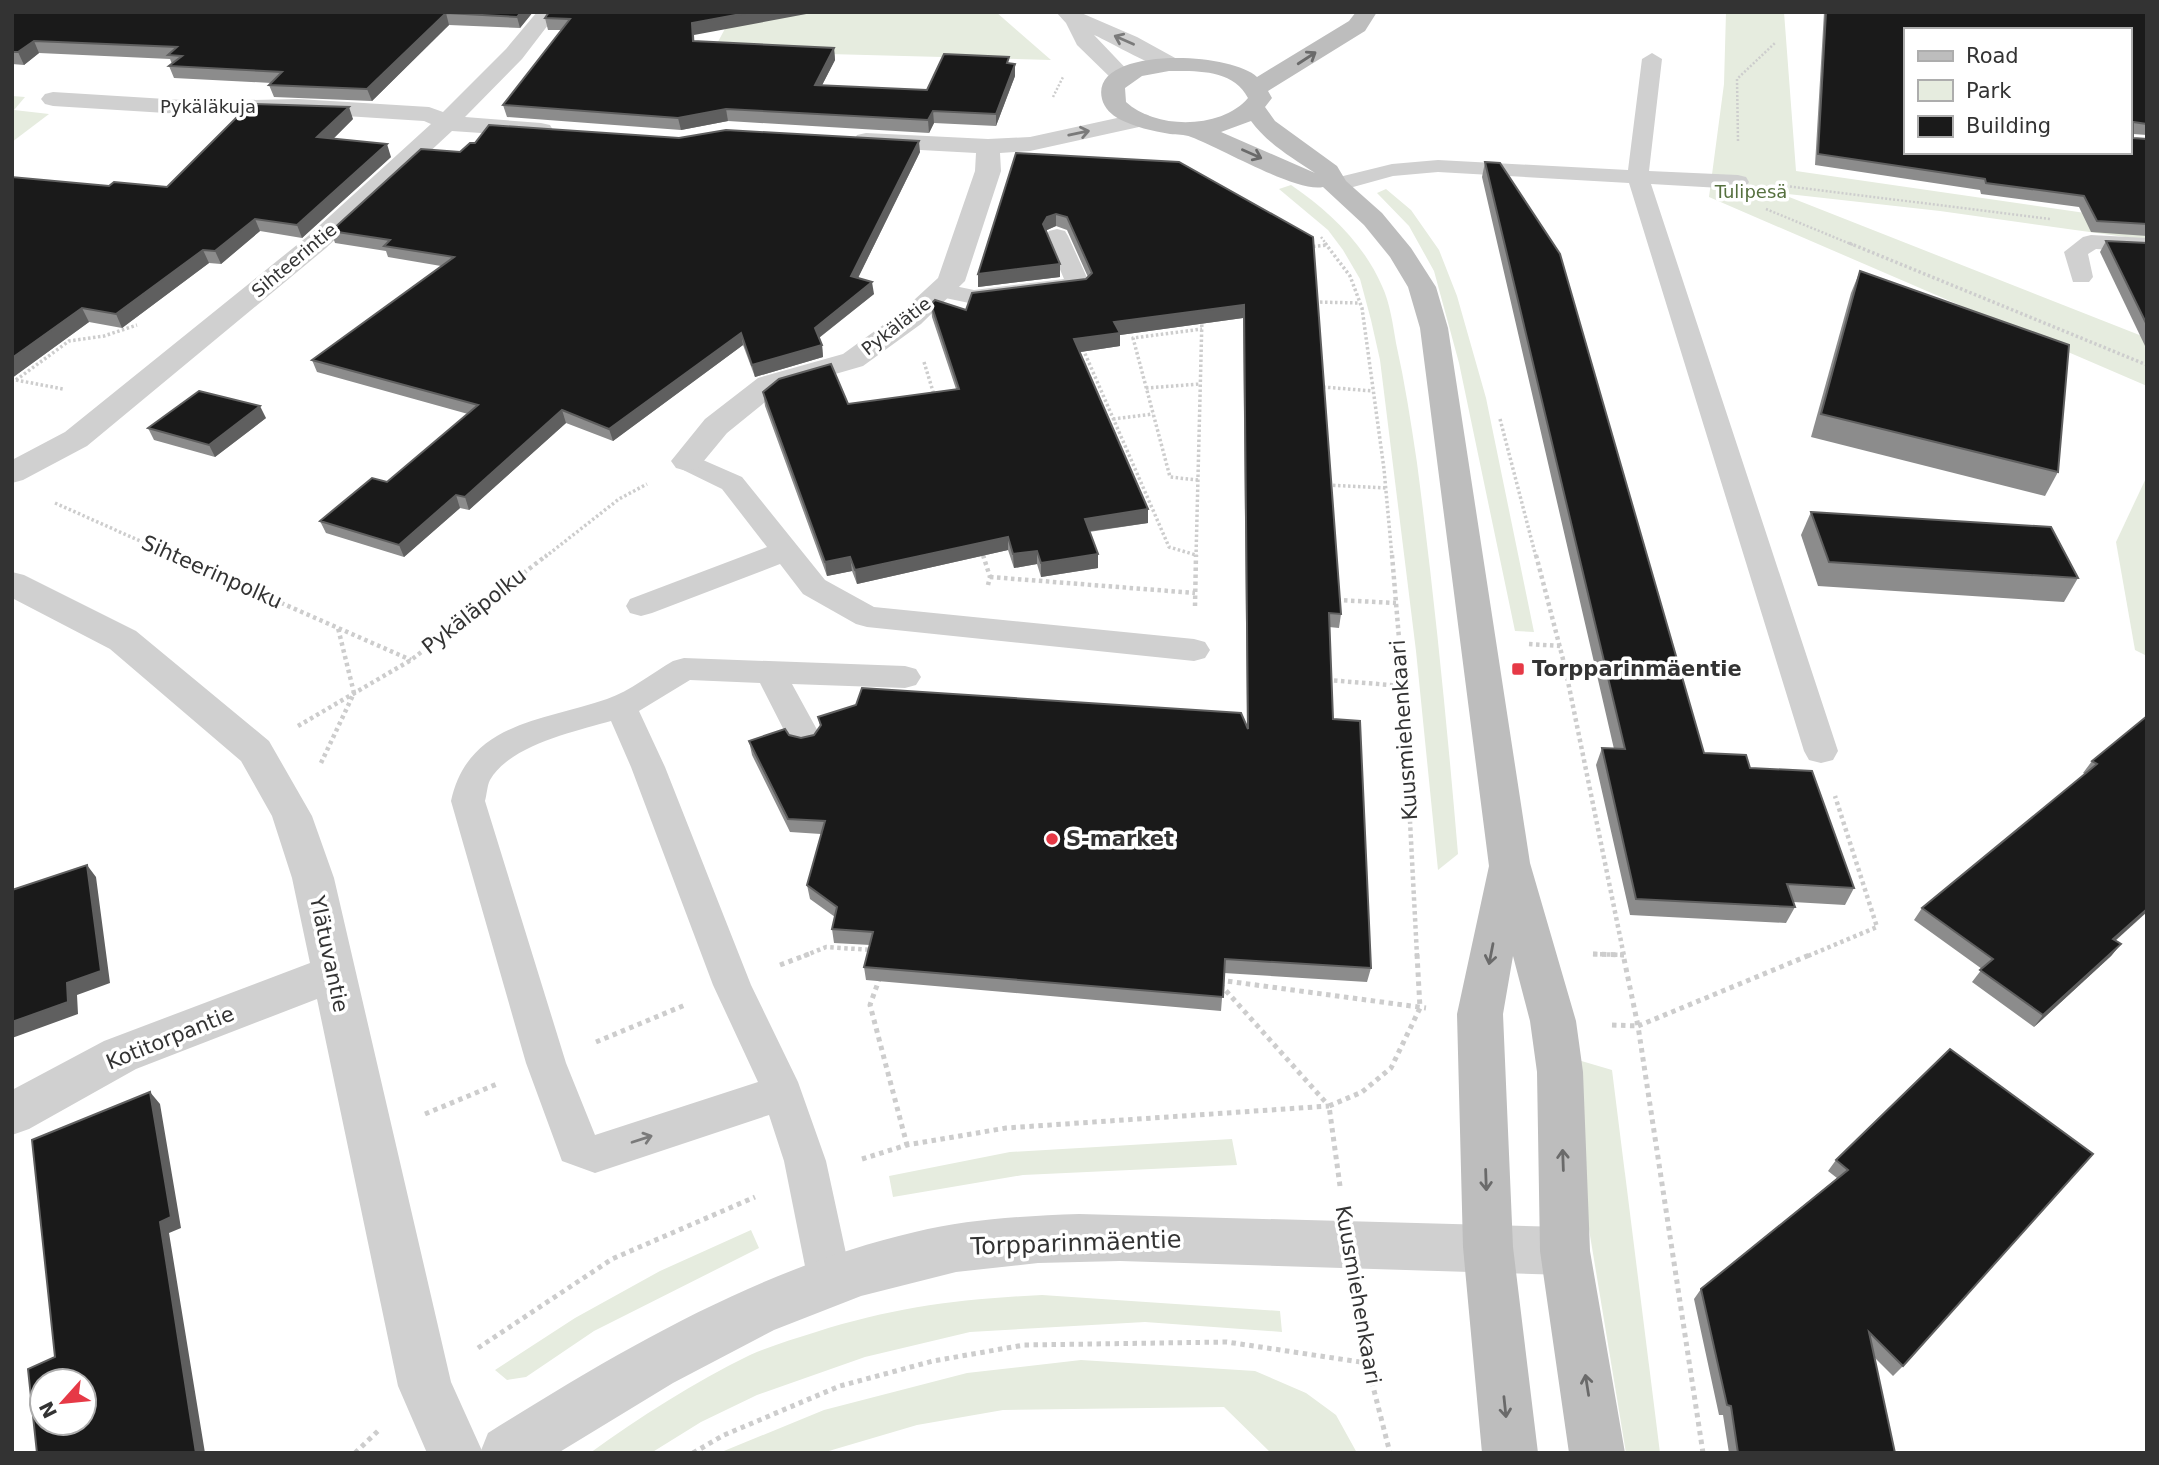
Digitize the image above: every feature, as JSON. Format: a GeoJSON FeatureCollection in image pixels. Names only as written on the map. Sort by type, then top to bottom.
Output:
{"type":"FeatureCollection","features":[{"type":"Feature","properties":{"kind":"main road"},"geometry":{"type":"LineString","coordinates":[[1367,12],[1357,26],[1255,99],[1227,123],[1189,128],[1168,127],[1140,120],[1124,112],[1112,99],[1113,89],[1123,77],[1144,68],[1169,64],[1217,67],[1238,74],[1255,99],[1267,126],[1328,170],[1335,185],[1373,219],[1401,254],[1422,287],[1434,328],[1509,863],[1553,1021],[1560,1072],[1565,1251],[1598,1453]]}},
{"type":"Feature","properties":{"kind":"main road"},"geometry":{"type":"LineString","coordinates":[[1287,44],[1323,22]]}},
{"type":"Feature","properties":{"kind":"main road"},"geometry":{"type":"LineString","coordinates":[[1217,67],[1251,57]]}},
{"type":"Feature","properties":{"kind":"main road"},"geometry":{"type":"LineString","coordinates":[[1189,128],[1255,155],[1300,178],[1335,185]]}},
{"type":"Feature","properties":{"kind":"main road"},"geometry":{"type":"LineString","coordinates":[[1509,863],[1480,1014],[1488,1247],[1510,1453]]}},
{"type":"Feature","properties":{"kind":"street","name":"Sihteerintie"},"geometry":{"type":"LineString","coordinates":[[12,473],[76,439],[317,242],[446,123],[514,54],[548,12]]}},
{"type":"Feature","properties":{"kind":"street"},"geometry":{"type":"LineString","coordinates":[[1070,16],[1129,42],[1169,64]]}},
{"type":"Feature","properties":{"kind":"street"},"geometry":{"type":"LineString","coordinates":[[1070,16],[1085,40],[1123,77]]}},
{"type":"Feature","properties":{"kind":"street","name":"Pykäläkuja"},"geometry":{"type":"LineString","coordinates":[[53,99],[198,108],[275,105],[391,111],[429,114],[446,123]]}},
{"type":"Feature","properties":{"kind":"street"},"geometry":{"type":"LineString","coordinates":[[988,146],[1018,131],[1112,99]]}},
{"type":"Feature","properties":{"kind":"street"},"geometry":{"type":"LineString","coordinates":[[839,138],[988,146],[1030,144],[1140,120]]}},
{"type":"Feature","properties":{"kind":"street"},"geometry":{"type":"LineString","coordinates":[[446,123],[568,132]]}},
{"type":"Feature","properties":{"kind":"street","name":"Pykälätie"},"geometry":{"type":"LineString","coordinates":[[687,461],[716,426],[769,384],[853,360],[911,318],[951,281],[988,171],[988,146]]}},
{"type":"Feature","properties":{"kind":"street","name":"Ylätuvantie"},"geometry":{"type":"LineString","coordinates":[[12,583],[123,640],[255,751],[292,816],[313,878],[332,974],[425,1386],[455,1453]]}},
{"type":"Feature","properties":{"kind":"street","name":"Kotitorpantie"},"geometry":{"type":"LineString","coordinates":[[12,1114],[120,1055],[332,974]]}},
{"type":"Feature","properties":{"kind":"street","name":"Torpparinmäentie"},"geometry":{"type":"LineString","coordinates":[[508,1453],[600,1393],[713,1332],[831,1281],[915,1256],[983,1243],[1123,1237],[1565,1251]]}},
{"type":"Feature","properties":{"kind":"lane"},"geometry":{"type":"LineString","coordinates":[[1652,59],[1638,176],[1821,751]]}},
{"type":"Feature","properties":{"kind":"lane"},"geometry":{"type":"LineString","coordinates":[[1335,185],[1392,170],[1438,166],[1738,182]]}},
{"type":"Feature","properties":{"kind":"lane"},"geometry":{"type":"LineString","coordinates":[[940,290],[974,297],[1078,284],[1057,236]]}},
{"type":"Feature","properties":{"kind":"lane"},"geometry":{"type":"LineString","coordinates":[[2081,277],[2076,252],[2091,242],[2147,246]]}},
{"type":"Feature","properties":{"kind":"lane"},"geometry":{"type":"LineString","coordinates":[[687,461],[732,483],[814,587],[867,618],[1194,650]]}},
{"type":"Feature","properties":{"kind":"lane"},"geometry":{"type":"LineString","coordinates":[[641,606],[786,551]]}},
{"type":"Feature","properties":{"kind":"lane"},"geometry":{"type":"LineString","coordinates":[[781,1093],[595,1154],[577,1148],[546,1063],[468,801],[475,775],[495,753],[527,736],[621,707],[684,669],[905,677]]}},
{"type":"Feature","properties":{"kind":"lane"},"geometry":{"type":"LineString","coordinates":[[769,672],[804,737]]}},
{"type":"Feature","properties":{"kind":"lane"},"geometry":{"type":"LineString","coordinates":[[621,707],[648,767],[732,985],[781,1093],[805,1161],[831,1281]]}},
{"type":"Feature","properties":{"kind":"path"},"geometry":{"type":"LineString","coordinates":[[1775,43],[1737,79],[1738,182],[1744,194],[1760,206],[2147,365]]}},
{"type":"Feature","properties":{"kind":"path"},"geometry":{"type":"LineString","coordinates":[[1738,182],[1808,187],[2052,219]]}},
{"type":"Feature","properties":{"kind":"path","name":"Kuusmiehenkaari"},"geometry":{"type":"LineString","coordinates":[[1314,229],[1350,276],[1360,303],[1386,488],[1403,686],[1420,1008],[1391,1068],[1362,1092],[1329,1106],[1367,1363],[1390,1453]]}},
{"type":"Feature","properties":{"kind":"path"},"geometry":{"type":"LineString","coordinates":[[1301,248],[1328,244]]}},
{"type":"Feature","properties":{"kind":"path"},"geometry":{"type":"LineString","coordinates":[[1056,287],[1169,547],[1196,555]]}},
{"type":"Feature","properties":{"kind":"path"},"geometry":{"type":"LineString","coordinates":[[1315,302],[1360,303]]}},
{"type":"Feature","properties":{"kind":"path"},"geometry":{"type":"LineString","coordinates":[[1194,650],[1202,315]]}},
{"type":"Feature","properties":{"kind":"path"},"geometry":{"type":"LineString","coordinates":[[911,318],[939,409]]}},
{"type":"Feature","properties":{"kind":"path"},"geometry":{"type":"LineString","coordinates":[[16,380],[69,341],[104,336],[139,325]]}},
{"type":"Feature","properties":{"kind":"path"},"geometry":{"type":"LineString","coordinates":[[1198,480],[1170,477],[1133,338],[1202,329]]}},
{"type":"Feature","properties":{"kind":"path"},"geometry":{"type":"LineString","coordinates":[[1146,388],[1200,384]]}},
{"type":"Feature","properties":{"kind":"path"},"geometry":{"type":"LineString","coordinates":[[1323,387],[1373,391]]}},
{"type":"Feature","properties":{"kind":"path"},"geometry":{"type":"LineString","coordinates":[[1114,419],[1153,414]]}},
{"type":"Feature","properties":{"kind":"path","name":"Pykäläpolku"},"geometry":{"type":"LineString","coordinates":[[255,751],[411,660],[619,499],[687,461]]}},
{"type":"Feature","properties":{"kind":"path"},"geometry":{"type":"LineString","coordinates":[[1328,485],[1386,488]]}},
{"type":"Feature","properties":{"kind":"path","name":"Sihteerinpolku"},"geometry":{"type":"LineString","coordinates":[[51,501],[411,660]]}},
{"type":"Feature","properties":{"kind":"path"},"geometry":{"type":"LineString","coordinates":[[979,628],[990,577],[982,551]]}},
{"type":"Feature","properties":{"kind":"path"},"geometry":{"type":"LineString","coordinates":[[990,577],[1195,593]]}},
{"type":"Feature","properties":{"kind":"path"},"geometry":{"type":"LineString","coordinates":[[1334,600],[1396,603]]}},
{"type":"Feature","properties":{"kind":"path"},"geometry":{"type":"LineString","coordinates":[[292,816],[327,752],[354,693],[338,628]]}},
{"type":"Feature","properties":{"kind":"path"},"geometry":{"type":"LineString","coordinates":[[1524,644],[1560,646]]}},
{"type":"Feature","properties":{"kind":"path"},"geometry":{"type":"LineString","coordinates":[[1319,680],[1403,686]]}},
{"type":"Feature","properties":{"kind":"path"},"geometry":{"type":"LineString","coordinates":[[1703,1453],[1638,1026],[1877,927],[1821,751]]}},
{"type":"Feature","properties":{"kind":"path"},"geometry":{"type":"LineString","coordinates":[[442,1107],[825,947],[876,950]]}},
{"type":"Feature","properties":{"kind":"path"},"geometry":{"type":"LineString","coordinates":[[1583,954],[1624,955]]}},
{"type":"Feature","properties":{"kind":"path"},"geometry":{"type":"LineString","coordinates":[[881,972],[870,1004],[906,1144]]}},
{"type":"Feature","properties":{"kind":"path"},"geometry":{"type":"LineString","coordinates":[[1329,1106],[1215,979],[1374,999],[1420,1008]]}},
{"type":"Feature","properties":{"kind":"path"},"geometry":{"type":"LineString","coordinates":[[693,1453],[724,1435],[840,1386],[933,1361],[1024,1345],[1227,1342],[1367,1363]]}},
{"type":"Feature","properties":{"kind":"green space"},"geometry":{"type":"Polygon","coordinates":[[[734,12],[996,12],[1051,60],[713,51],[734,12]]]}},
{"type":"Feature","properties":{"kind":"green space","name":"Tulipesä"},"geometry":{"type":"Polygon","coordinates":[[[1726,12],[1784,12],[1796,171],[2147,222],[2147,240],[1940,211],[1779,193],[2147,338],[2147,386],[1709,197],[1724,84],[1726,12]]]}},
{"type":"Feature","properties":{"kind":"green space"},"geometry":{"type":"Polygon","coordinates":[[[12,96],[25,97],[14,110],[49,114],[12,142],[12,96]]]}},
{"type":"Feature","properties":{"kind":"green space"},"geometry":{"type":"Polygon","coordinates":[[[1291,185],[1332,217],[1366,256],[1385,293],[1391,314],[1417,463],[1440,658],[1458,854],[1438,870],[1416,651],[1380,360],[1360,279],[1328,230],[1279,189],[1291,185]]]}},
{"type":"Feature","properties":{"kind":"green space"},"geometry":{"type":"Polygon","coordinates":[[[1386,189],[1411,210],[1439,250],[1457,296],[1486,398],[1534,632],[1515,631],[1459,363],[1434,271],[1409,226],[1377,193],[1386,189]]]}},
{"type":"Feature","properties":{"kind":"green space"},"geometry":{"type":"Polygon","coordinates":[[[2147,476],[2147,656],[2135,650],[2116,542],[2147,476]]]}},
{"type":"Feature","properties":{"kind":"green space"},"geometry":{"type":"Polygon","coordinates":[[[1578,1060],[1612,1070],[1660,1453],[1626,1453],[1584,1199],[1578,1060]]]}},
{"type":"Feature","properties":{"kind":"green space"},"geometry":{"type":"Polygon","coordinates":[[[1232,1139],[1237,1165],[1023,1175],[893,1197],[889,1176],[1010,1152],[1232,1139]]]}},
{"type":"Feature","properties":{"kind":"green space"},"geometry":{"type":"Polygon","coordinates":[[[751,1230],[759,1248],[594,1331],[526,1377],[507,1380],[495,1370],[575,1318],[660,1271],[751,1230]]]}},
{"type":"Feature","properties":{"kind":"green space"},"geometry":{"type":"Polygon","coordinates":[[[1042,1295],[1280,1311],[1282,1332],[1145,1322],[970,1332],[865,1357],[757,1395],[701,1422],[651,1453],[590,1453],[688,1388],[729,1365],[774,1346],[845,1323],[900,1310],[983,1299],[1042,1295]]]}},
{"type":"Feature","properties":{"kind":"green space"},"geometry":{"type":"Polygon","coordinates":[[[1081,1360],[1255,1371],[1306,1393],[1336,1415],[1357,1453],[1271,1453],[1224,1407],[1003,1410],[917,1425],[822,1453],[719,1453],[824,1410],[967,1373],[1081,1360]]]}},
{"type":"Feature","properties":{"kind":"building"},"geometry":{"type":"Polygon","coordinates":[[[12,12],[521,12],[517,17],[446,13],[367,89],[269,85],[282,72],[169,66],[182,56],[168,55],[177,47],[34,41],[18,52],[12,52],[12,12]]]}},
{"type":"Feature","properties":{"kind":"building"},"geometry":{"type":"Polygon","coordinates":[[[549,12],[752,12],[692,23],[693,41],[834,48],[815,85],[927,90],[944,54],[1009,57],[1007,63],[1015,64],[996,114],[933,111],[928,120],[726,109],[678,118],[503,105],[570,19],[545,18],[549,12]]]}},
{"type":"Feature","properties":{"kind":"building"},"geometry":{"type":"Polygon","coordinates":[[[1826,12],[2147,12],[2147,124],[2133,122],[2133,138],[2147,139],[2147,224],[2097,221],[2084,196],[1986,183],[1985,179],[1818,154],[1826,12]]]}},
{"type":"Feature","properties":{"kind":"building"},"geometry":{"type":"Polygon","coordinates":[[[250,104],[349,107],[317,137],[387,144],[297,225],[255,219],[215,251],[203,250],[116,314],[82,308],[12,358],[12,177],[109,186],[114,182],[167,187],[250,104]]]}},
{"type":"Feature","properties":{"kind":"building"},"geometry":{"type":"Polygon","coordinates":[[[489,125],[679,138],[726,130],[919,141],[851,276],[872,282],[815,328],[822,345],[752,365],[741,333],[609,429],[562,410],[465,497],[456,495],[399,545],[320,521],[372,478],[387,482],[478,405],[312,360],[454,257],[384,246],[390,240],[331,231],[421,149],[460,152],[470,143],[475,143],[489,125]]]}},
{"type":"Feature","properties":{"kind":"building"},"geometry":{"type":"Polygon","coordinates":[[[1016,153],[1179,162],[1313,237],[1341,614],[1329,613],[1333,719],[1360,721],[1371,968],[1225,959],[1223,997],[864,967],[873,932],[832,929],[837,907],[807,885],[825,821],[788,819],[749,741],[785,729],[789,735],[801,738],[814,735],[821,725],[818,717],[856,705],[862,688],[1241,713],[1248,729],[1244,305],[1114,322],[1120,333],[1074,339],[1148,509],[1085,519],[1098,554],[1041,563],[1037,551],[1013,554],[1008,537],[855,570],[850,557],[825,562],[763,392],[779,379],[831,364],[848,404],[959,389],[931,304],[935,300],[966,310],[972,293],[1086,279],[1092,273],[1067,217],[1056,214],[1047,217],[1043,224],[1060,264],[978,274],[1016,153]]]}},
{"type":"Feature","properties":{"kind":"building"},"geometry":{"type":"Polygon","coordinates":[[[1485,162],[1500,163],[1560,254],[1704,753],[1746,755],[1750,768],[1812,771],[1854,888],[1787,884],[1795,907],[1636,899],[1602,748],[1625,749],[1485,162]]]}},
{"type":"Feature","properties":{"kind":"building"},"geometry":{"type":"Polygon","coordinates":[[[2106,241],[2147,243],[2147,325],[2106,241]]]}},
{"type":"Feature","properties":{"kind":"building"},"geometry":{"type":"Polygon","coordinates":[[[1860,271],[2069,345],[2058,472],[1821,414],[1860,271]]]}},
{"type":"Feature","properties":{"kind":"building"},"geometry":{"type":"Polygon","coordinates":[[[199,391],[260,406],[209,445],[148,428],[199,391]]]}},
{"type":"Feature","properties":{"kind":"building"},"geometry":{"type":"Polygon","coordinates":[[[1811,512],[2051,527],[2078,578],[1829,562],[1811,512]]]}},
{"type":"Feature","properties":{"kind":"building"},"geometry":{"type":"Polygon","coordinates":[[[2147,716],[2147,909],[2113,939],[2121,944],[2043,1015],[1980,970],[1993,959],[1922,908],[2097,764],[2092,761],[2147,716]]]}},
{"type":"Feature","properties":{"kind":"building"},"geometry":{"type":"Polygon","coordinates":[[[87,865],[101,971],[67,983],[68,1002],[12,1022],[12,890],[87,865]]]}},
{"type":"Feature","properties":{"kind":"building"},"geometry":{"type":"Polygon","coordinates":[[[1950,1049],[2093,1154],[1903,1366],[1869,1332],[1895,1453],[1738,1453],[1731,1406],[1727,1405],[1701,1289],[1848,1170],[1836,1160],[1950,1049]]]}},
{"type":"Feature","properties":{"kind":"building"},"geometry":{"type":"Polygon","coordinates":[[[150,1092],[171,1217],[160,1222],[196,1453],[37,1453],[35,1437],[98,1437],[98,1367],[32,1367],[55,1357],[32,1140],[150,1092]]]}},
{"type":"Feature","properties":{"kind":"place","name":"Torpparinmäentie"},"geometry":{"type":"Point","coordinates":[1518,669]}},
{"type":"Feature","properties":{"kind":"place","name":"S-market"},"geometry":{"type":"Point","coordinates":[1052,839]}}]}
